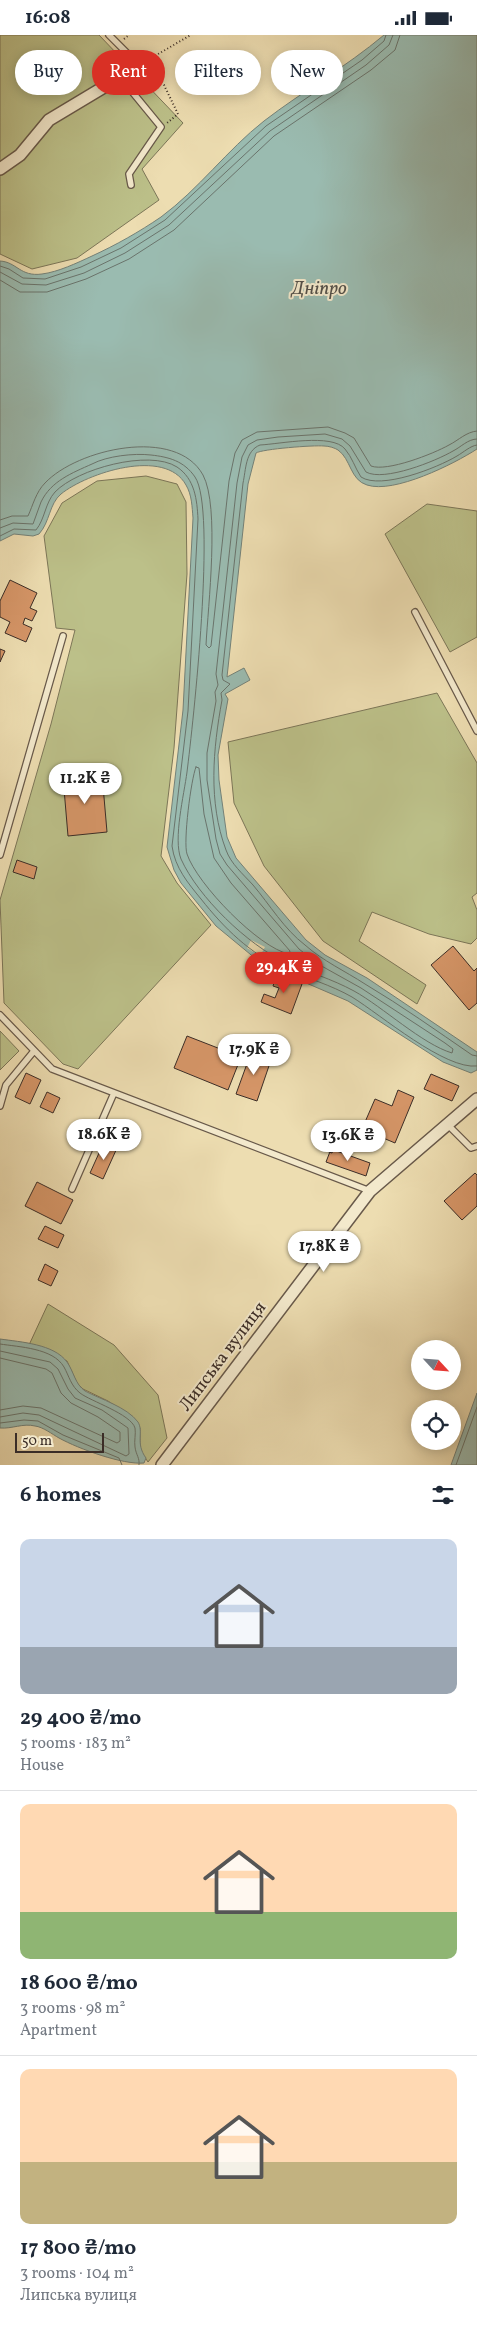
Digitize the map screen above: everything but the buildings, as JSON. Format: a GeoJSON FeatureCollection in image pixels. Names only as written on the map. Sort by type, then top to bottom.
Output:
{"type":"FeatureCollection","features":[{"type":"Feature","properties":{"kind":"street"},"geometry":{"type":"LineString","coordinates":[[0,169],[20,155],[49,120],[92,94]]}},
{"type":"Feature","properties":{"kind":"street","name":"Липська вулиця"},"geometry":{"type":"LineString","coordinates":[[162,1465],[370,1191],[477,1099]]}},
{"type":"Feature","properties":{"kind":"lane"},"geometry":{"type":"LineString","coordinates":[[109,35],[124,50]]}},
{"type":"Feature","properties":{"kind":"lane"},"geometry":{"type":"LineString","coordinates":[[131,185],[129,174],[161,127],[138,95]]}},
{"type":"Feature","properties":{"kind":"lane"},"geometry":{"type":"LineString","coordinates":[[415,613],[477,731]]}},
{"type":"Feature","properties":{"kind":"lane"},"geometry":{"type":"LineString","coordinates":[[0,855],[63,636]]}},
{"type":"Feature","properties":{"kind":"lane"},"geometry":{"type":"LineString","coordinates":[[0,1015],[52,1069],[370,1191]]}},
{"type":"Feature","properties":{"kind":"lane"},"geometry":{"type":"LineString","coordinates":[[0,1106],[6,1085],[34,1051]]}},
{"type":"Feature","properties":{"kind":"lane"},"geometry":{"type":"LineString","coordinates":[[72,1189],[114,1093]]}},
{"type":"Feature","properties":{"kind":"lane"},"geometry":{"type":"LineString","coordinates":[[448,1125],[470,1148],[477,1146]]}},
{"type":"Feature","properties":{"kind":"path"},"geometry":{"type":"LineString","coordinates":[[165,51],[192,35]]}},
{"type":"Feature","properties":{"kind":"path"},"geometry":{"type":"LineString","coordinates":[[161,127],[178,114],[165,87]]}},
{"type":"Feature","properties":{"kind":"path"},"geometry":{"type":"LineString","coordinates":[[256,959],[258,955]]}},
{"type":"Feature","properties":{"kind":"green space"},"geometry":{"type":"Polygon","coordinates":[[[0,35],[99,35],[113,50],[92,50],[92,95],[156,95],[183,123],[142,169],[159,200],[77,258],[32,269],[0,254],[0,35]]]}},
{"type":"Feature","properties":{"kind":"green space"},"geometry":{"type":"Polygon","coordinates":[[[146,476],[177,484],[186,502],[187,574],[174,748],[161,856],[177,883],[211,925],[78,1069],[63,1064],[4,1003],[0,900],[51,724],[75,630],[56,628],[44,536],[62,503],[97,481],[146,476]]]}},
{"type":"Feature","properties":{"kind":"green space"},"geometry":{"type":"Polygon","coordinates":[[[427,504],[477,511],[477,637],[450,652],[385,534],[427,504]]]}},
{"type":"Feature","properties":{"kind":"green space"},"geometry":{"type":"Polygon","coordinates":[[[437,693],[477,763],[477,893],[472,897],[477,910],[477,938],[471,944],[429,934],[372,912],[359,941],[426,985],[417,1004],[323,941],[264,866],[234,803],[228,742],[437,693]]]}},
{"type":"Feature","properties":{"kind":"green space"},"geometry":{"type":"Polygon","coordinates":[[[0,1031],[19,1051],[0,1070],[0,1031]]]}},
{"type":"Feature","properties":{"kind":"green space"},"geometry":{"type":"Polygon","coordinates":[[[48,1304],[114,1345],[158,1395],[167,1438],[148,1462],[140,1450],[140,1428],[134,1419],[108,1401],[83,1389],[77,1383],[67,1361],[29,1345],[48,1304]]]}},
{"type":"Feature","properties":{"kind":"water","name":"Дніпро"},"geometry":{"type":"Polygon","coordinates":[[[384,35],[477,35],[477,449],[454,462],[408,482],[379,487],[367,485],[357,479],[346,459],[338,450],[332,447],[300,447],[256,453],[248,484],[227,677],[244,668],[250,680],[225,694],[228,699],[218,755],[219,780],[227,837],[236,858],[306,940],[325,955],[367,978],[477,1052],[477,1070],[471,1073],[443,1062],[348,1001],[283,973],[256,959],[216,926],[181,883],[174,870],[167,847],[183,710],[193,518],[191,497],[186,485],[176,474],[161,467],[125,467],[106,472],[89,478],[61,494],[54,503],[39,534],[33,536],[14,534],[0,541],[0,261],[29,273],[48,273],[80,261],[136,233],[175,206],[251,132],[300,95],[343,95],[343,66],[384,35]]]}},
{"type":"Feature","properties":{"kind":"water"},"geometry":{"type":"Polygon","coordinates":[[[0,1339],[36,1345],[54,1351],[67,1362],[77,1381],[85,1391],[120,1408],[133,1417],[140,1426],[140,1443],[146,1458],[144,1463],[113,1459],[89,1451],[44,1429],[31,1425],[0,1428],[0,1339]]]}},
{"type":"Feature","properties":{"kind":"water"},"geometry":{"type":"Polygon","coordinates":[[[477,1393],[477,1465],[451,1465],[456,1450],[461,1450],[461,1437],[477,1393]]]}},
{"type":"Feature","properties":{"kind":"pier"},"geometry":{"type":"Polygon","coordinates":[[[251,940],[265,947],[260,956],[247,948],[251,940]]]}}]}
